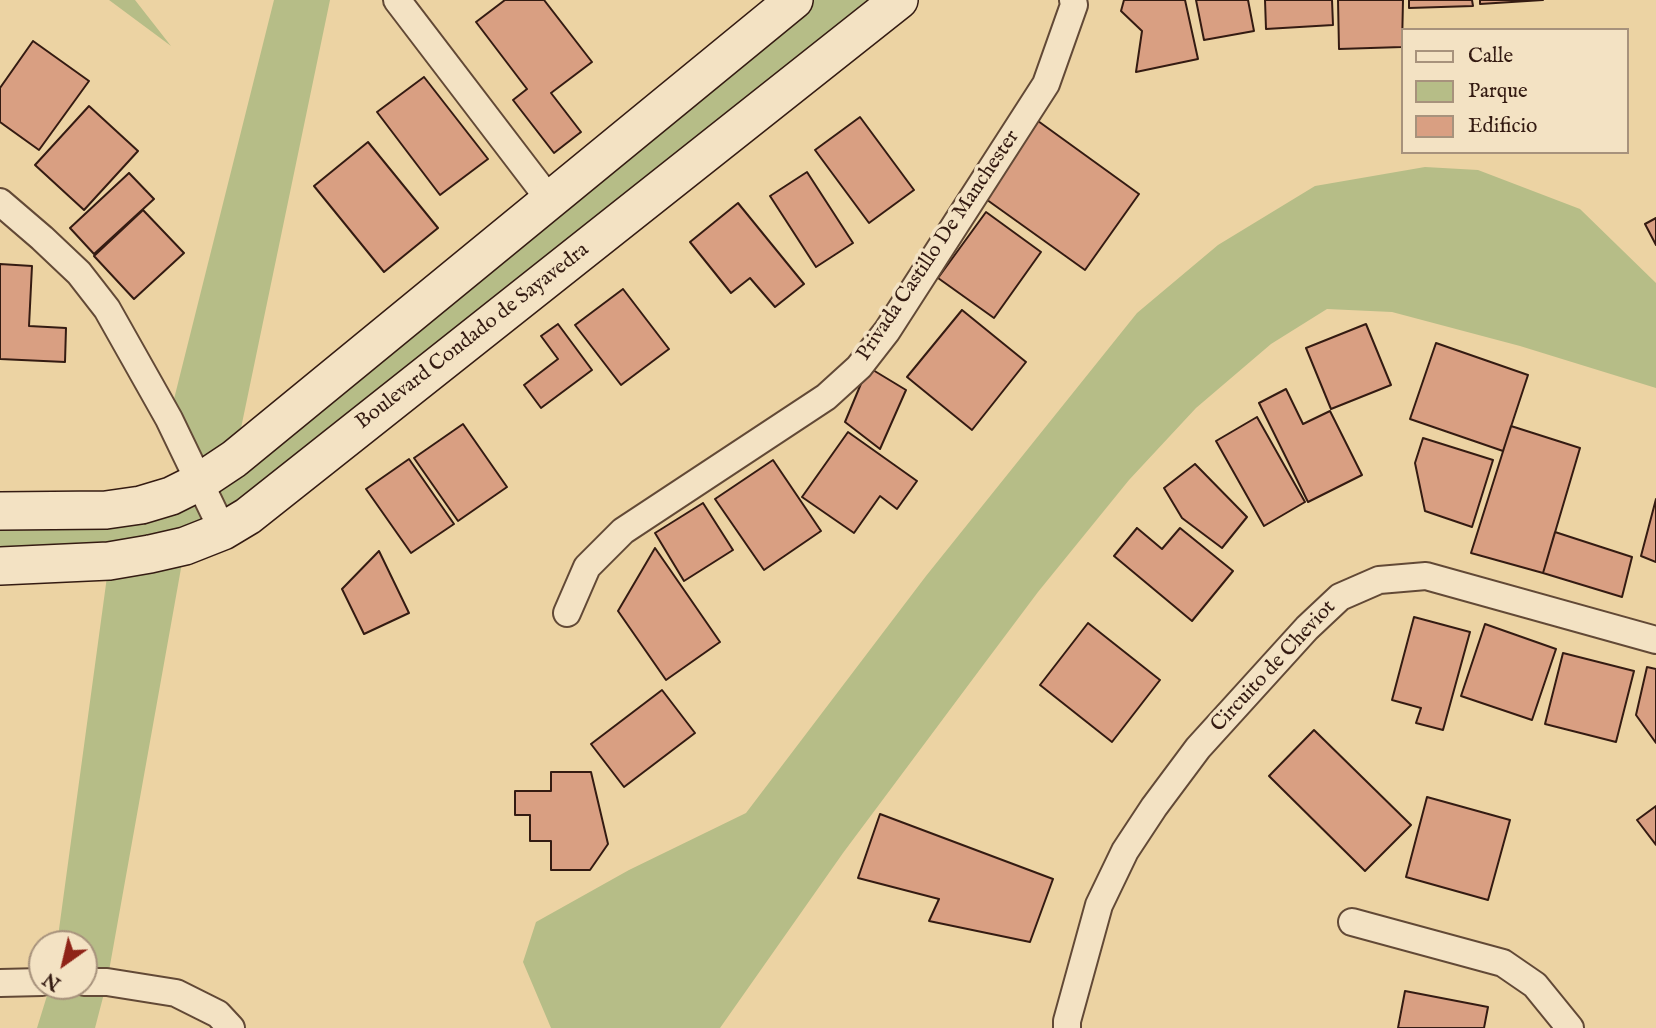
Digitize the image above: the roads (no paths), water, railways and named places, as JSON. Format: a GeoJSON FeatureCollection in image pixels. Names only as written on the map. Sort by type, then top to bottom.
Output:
{"type":"FeatureCollection","features":[{"type":"Feature","properties":{"kind":"street"},"geometry":{"type":"LineString","coordinates":[[397,0],[549,199]]}},
{"type":"Feature","properties":{"kind":"street"},"geometry":{"type":"LineString","coordinates":[[0,511],[106,510],[141,505],[171,496],[201,481],[234,459],[794,0]]}},
{"type":"Feature","properties":{"kind":"street","name":"Boulevard Condado de Sayavedra"},"geometry":{"type":"LineString","coordinates":[[0,566],[109,561],[185,546],[223,531],[248,516],[899,0]]}},
{"type":"Feature","properties":{"kind":"street","name":"Privada Castillo De Manchester"},"geometry":{"type":"LineString","coordinates":[[567,612],[586,567],[623,531],[826,397],[859,367],[887,331],[1046,84],[1074,5],[1073,0]]}},
{"type":"Feature","properties":{"kind":"street"},"geometry":{"type":"LineString","coordinates":[[0,202],[70,264],[107,309],[169,419],[223,531]]}},
{"type":"Feature","properties":{"kind":"street","name":"Circuito de Cheviot"},"geometry":{"type":"LineString","coordinates":[[1067,1028],[1099,905],[1125,851],[1198,748],[1307,628],[1340,597],[1379,580],[1426,576],[1656,640]]}},
{"type":"Feature","properties":{"kind":"street"},"geometry":{"type":"LineString","coordinates":[[1352,922],[1503,963],[1535,985],[1570,1028]]}},
{"type":"Feature","properties":{"kind":"street"},"geometry":{"type":"LineString","coordinates":[[0,983],[28,982]]}},
{"type":"Feature","properties":{"kind":"street"},"geometry":{"type":"LineString","coordinates":[[98,982],[176,992],[218,1014],[231,1028]]}}]}
